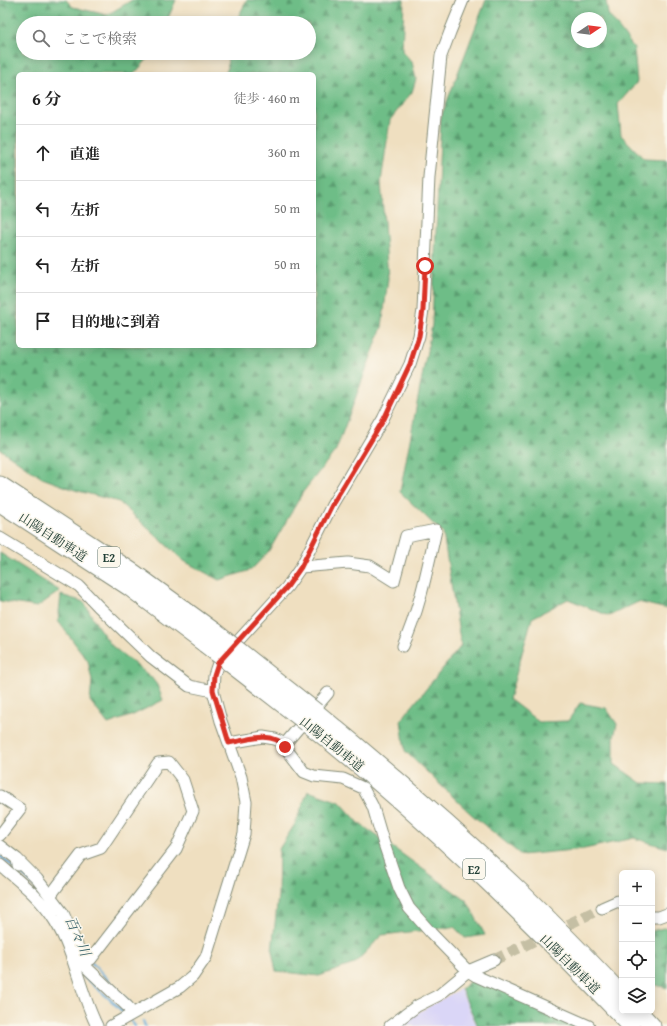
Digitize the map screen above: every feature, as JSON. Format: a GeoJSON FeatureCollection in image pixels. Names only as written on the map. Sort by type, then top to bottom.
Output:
{"type":"FeatureCollection","features":[{"type":"Feature","properties":{"kind":"highway","name":"山陽自動車道"},"geometry":{"type":"LineString","coordinates":[[0,485],[134,573],[210,638],[311,717],[363,750],[524,895],[619,992]]}},
{"type":"Feature","properties":{"kind":"highway","name":"山陽自動車道"},"geometry":{"type":"LineString","coordinates":[[0,503],[210,638]]}},
{"type":"Feature","properties":{"kind":"highway","name":"山陽自動車道"},"geometry":{"type":"LineString","coordinates":[[311,717],[354,761],[441,838],[512,905],[631,1026]]}},
{"type":"Feature","properties":{"kind":"highway"},"geometry":{"type":"LineString","coordinates":[[641,1014],[652,1026]]}},
{"type":"Feature","properties":{"kind":"street"},"geometry":{"type":"LineString","coordinates":[[111,1026],[180,987],[193,976],[206,957],[244,834],[246,802],[241,777],[213,690],[214,675],[218,663],[287,587],[301,567],[332,505],[384,419],[410,364],[419,336],[423,310],[429,170],[441,56],[464,0]]}},
{"type":"Feature","properties":{"kind":"street"},"geometry":{"type":"LineString","coordinates":[[301,567],[348,564],[370,566],[394,581],[406,536],[436,530],[426,578],[412,627],[403,646]]}},
{"type":"Feature","properties":{"kind":"street"},"geometry":{"type":"LineString","coordinates":[[0,538],[79,586],[151,657],[189,686],[213,690]]}},
{"type":"Feature","properties":{"kind":"street"},"geometry":{"type":"LineString","coordinates":[[284,745],[328,693]]}},
{"type":"Feature","properties":{"kind":"street"},"geometry":{"type":"LineString","coordinates":[[229,743],[263,737],[275,739],[284,745],[304,772],[314,776],[343,779],[363,788],[373,807],[399,888],[409,908],[431,933],[468,971],[482,980],[589,1026]]}},
{"type":"Feature","properties":{"kind":"street"},"geometry":{"type":"LineString","coordinates":[[52,893],[81,855],[101,848],[158,763],[169,762],[183,780],[193,811],[176,849],[85,966]]}},
{"type":"Feature","properties":{"kind":"street"},"geometry":{"type":"LineString","coordinates":[[0,796],[20,809],[0,835]]}},
{"type":"Feature","properties":{"kind":"street"},"geometry":{"type":"LineString","coordinates":[[0,846],[52,893],[63,913],[85,966],[89,1010],[97,1026]]}},
{"type":"Feature","properties":{"kind":"street"},"geometry":{"type":"LineString","coordinates":[[17,861],[19,880]]}},
{"type":"Feature","properties":{"kind":"street"},"geometry":{"type":"LineString","coordinates":[[0,864],[31,890],[56,922],[66,942],[85,966],[128,1007],[128,1016]]}},
{"type":"Feature","properties":{"kind":"street"},"geometry":{"type":"LineString","coordinates":[[602,908],[619,902]]}},
{"type":"Feature","properties":{"kind":"street"},"geometry":{"type":"LineString","coordinates":[[655,917],[667,914]]}},
{"type":"Feature","properties":{"kind":"street"},"geometry":{"type":"LineString","coordinates":[[390,1026],[417,1006],[439,995],[468,971],[494,960]]}},
{"type":"Feature","properties":{"kind":"shaded area"},"geometry":{"type":"Polygon","coordinates":[[[460,989],[477,1026],[399,1026],[417,1013],[460,989]]]}},
{"type":"Feature","properties":{"kind":"green space"},"geometry":{"type":"Polygon","coordinates":[[[0,0],[66,0],[73,7],[107,15],[132,0],[176,0],[169,16],[16,16],[16,60],[147,60],[136,72],[16,72],[16,348],[316,348],[316,72],[225,72],[228,68],[227,60],[316,60],[316,16],[239,16],[247,0],[404,0],[402,51],[412,62],[416,79],[412,92],[390,120],[381,182],[388,278],[382,327],[336,450],[303,492],[269,551],[251,570],[219,580],[184,561],[119,502],[75,490],[42,478],[0,449],[0,0]]]}},
{"type":"Feature","properties":{"kind":"green space"},"geometry":{"type":"Polygon","coordinates":[[[486,0],[606,0],[608,14],[634,48],[637,82],[618,104],[621,135],[644,159],[667,160],[667,609],[638,602],[609,616],[568,599],[532,618],[509,699],[539,722],[568,721],[580,703],[606,708],[617,724],[614,737],[614,764],[641,783],[667,784],[667,848],[634,838],[584,849],[521,855],[471,814],[405,751],[401,720],[461,646],[443,533],[400,492],[432,325],[441,117],[486,0]]]}},
{"type":"Feature","properties":{"kind":"green space"},"geometry":{"type":"Polygon","coordinates":[[[0,553],[60,591],[37,607],[0,601],[0,553]]]}},
{"type":"Feature","properties":{"kind":"green space"},"geometry":{"type":"Polygon","coordinates":[[[61,595],[84,602],[98,627],[112,646],[151,677],[157,685],[163,700],[133,715],[108,724],[90,701],[92,681],[88,661],[58,621],[61,595]]]}},
{"type":"Feature","properties":{"kind":"green space"},"geometry":{"type":"Polygon","coordinates":[[[308,791],[340,802],[359,823],[467,901],[485,935],[465,938],[454,927],[382,935],[354,964],[319,976],[276,971],[272,951],[278,896],[279,849],[295,824],[308,791]]]}},
{"type":"Feature","properties":{"kind":"green space"},"geometry":{"type":"Polygon","coordinates":[[[667,927],[667,988],[655,985],[655,930],[667,927]]]}},
{"type":"Feature","properties":{"kind":"green space"},"geometry":{"type":"Polygon","coordinates":[[[476,976],[578,1026],[478,1026],[461,989],[476,976]]]}},
{"type":"Feature","properties":{"kind":"waterway","name":"百々川"},"geometry":{"type":"LineString","coordinates":[[0,856],[26,878],[44,896]]}},
{"type":"Feature","properties":{"kind":"waterway"},"geometry":{"type":"LineString","coordinates":[[91,962],[130,1003]]}},
{"type":"Feature","properties":{"kind":"waterway","name":"百々川"},"geometry":{"type":"LineString","coordinates":[[82,969],[85,978],[125,1014]]}},
{"type":"Feature","properties":{"kind":"waterway","name":"百々川"},"geometry":{"type":"LineString","coordinates":[[129,1019],[135,1026]]}},
{"type":"Feature","properties":{"kind":"waterway"},"geometry":{"type":"LineString","coordinates":[[143,1021],[145,1026]]}},
{"type":"Feature","properties":{"kind":"tunnel"},"geometry":{"type":"LineString","coordinates":[[494,960],[602,908]]}},
{"type":"Feature","properties":{"kind":"route"},"geometry":{"type":"LineString","coordinates":[[285,747],[281,742],[275,739],[263,737],[229,743],[221,721],[213,690],[214,675],[218,663],[287,587],[301,567],[332,505],[384,419],[410,364],[419,336],[423,310],[425,266]]}}]}
